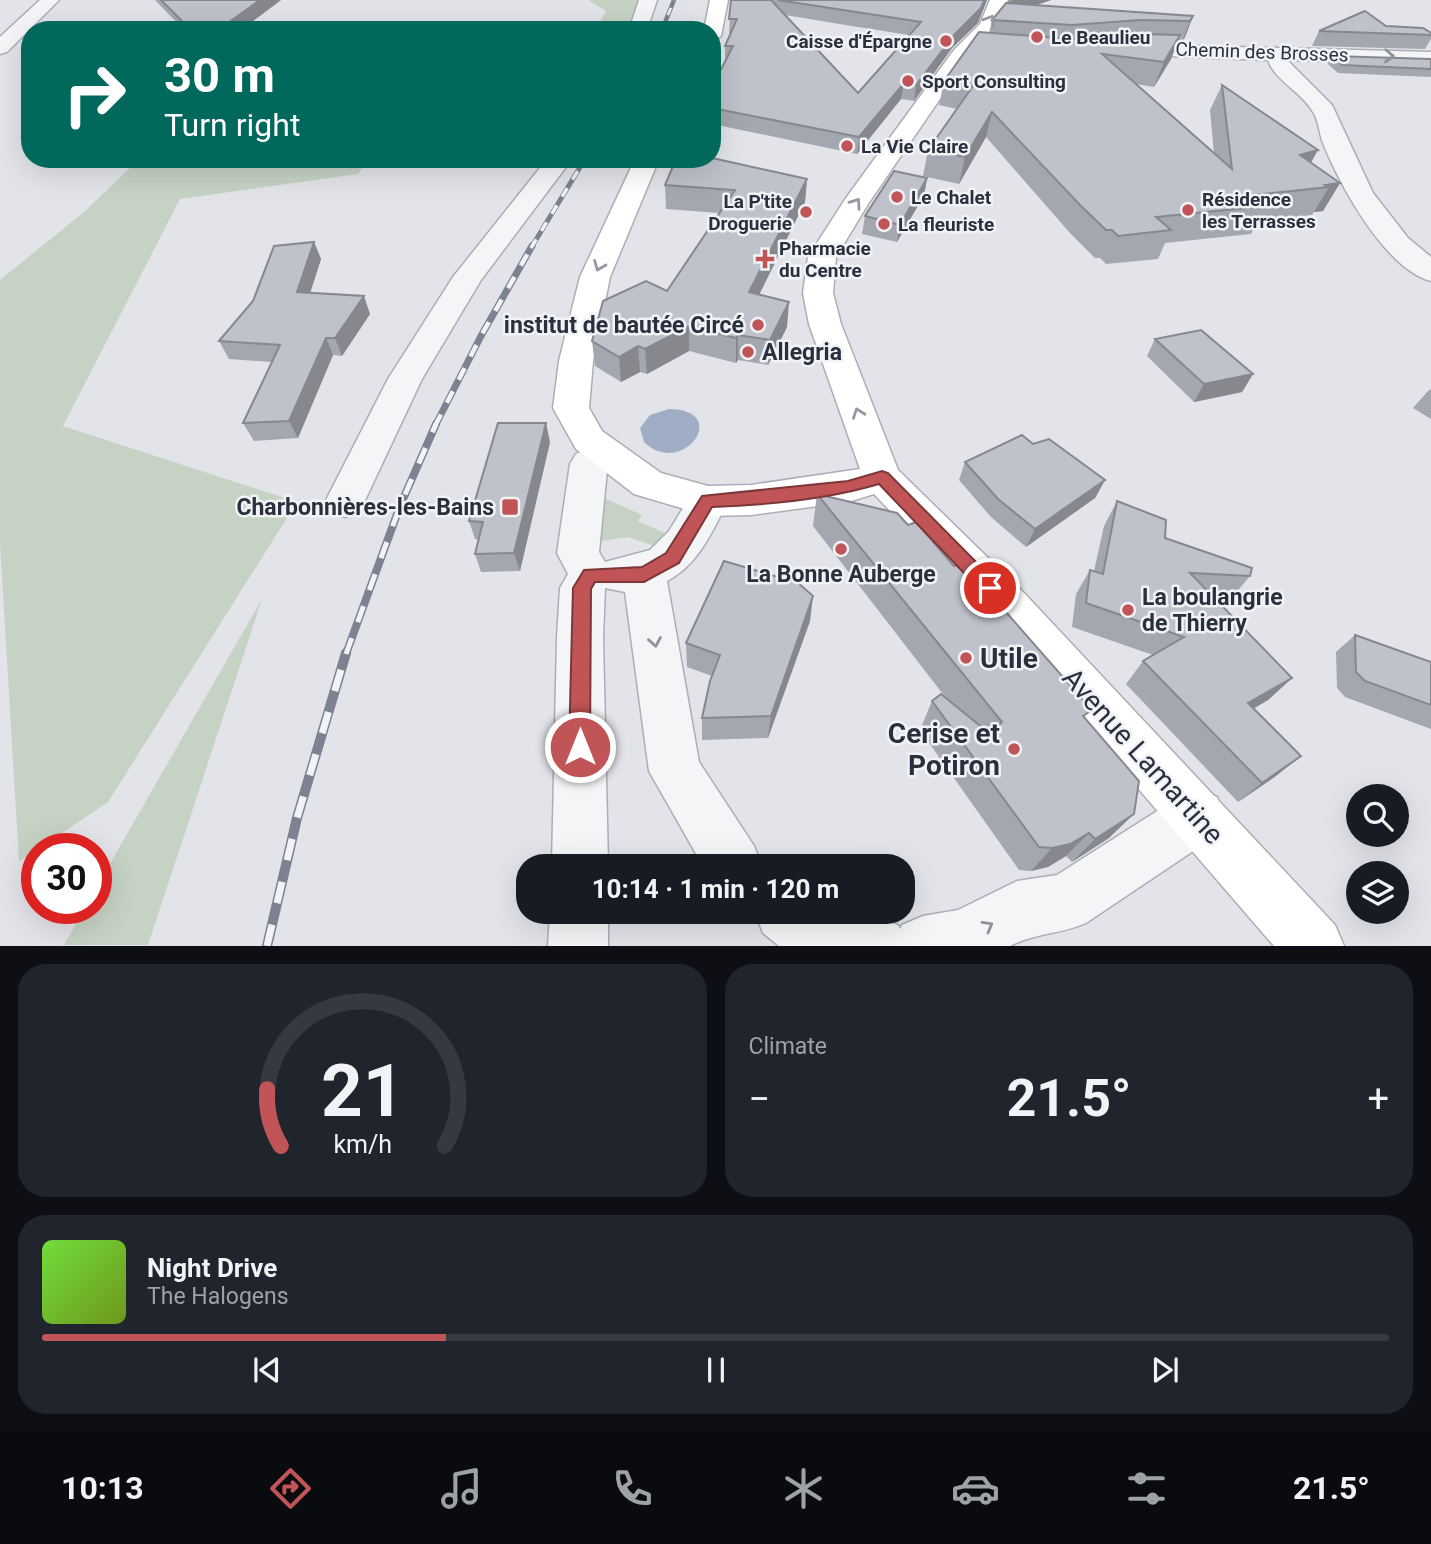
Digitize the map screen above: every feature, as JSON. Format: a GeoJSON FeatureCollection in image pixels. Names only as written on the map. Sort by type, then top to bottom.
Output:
{"type":"FeatureCollection","features":[{"type":"Feature","properties":{"kind":"street"},"geometry":{"type":"LineString","coordinates":[[30,21],[50,0]]}},
{"type":"Feature","properties":{"kind":"street"},"geometry":{"type":"LineString","coordinates":[[641,21],[648,0]]}},
{"type":"Feature","properties":{"kind":"street"},"geometry":{"type":"LineString","coordinates":[[715,21],[719,0]]}},
{"type":"Feature","properties":{"kind":"street"},"geometry":{"type":"LineString","coordinates":[[642,168],[595,277],[576,361],[571,408],[589,440],[604,454],[648,484],[708,501],[751,500],[848,487],[882,477],[825,324],[818,293],[822,257],[855,204],[968,48],[988,26],[999,0]]}},
{"type":"Feature","properties":{"kind":"street"},"geometry":{"type":"LineString","coordinates":[[0,48],[21,31]]}},
{"type":"Feature","properties":{"kind":"street"},"geometry":{"type":"LineString","coordinates":[[968,48],[998,51]]}},
{"type":"Feature","properties":{"kind":"street","name":"Chemin des Brosses"},"geometry":{"type":"LineString","coordinates":[[1107,51],[1174,50],[1431,58]]}},
{"type":"Feature","properties":{"kind":"street"},"geometry":{"type":"LineString","coordinates":[[1277,61],[1324,110],[1335,143],[1361,195],[1398,244],[1431,272]]}},
{"type":"Feature","properties":{"kind":"street"},"geometry":{"type":"LineString","coordinates":[[345,502],[405,379],[468,277],[553,168]]}},
{"type":"Feature","properties":{"kind":"street"},"geometry":{"type":"LineString","coordinates":[[590,575],[578,553],[579,542],[589,464],[604,454]]}},
{"type":"Feature","properties":{"kind":"street","name":"Avenue Lamartine"},"geometry":{"type":"LineString","coordinates":[[882,477],[1008,606],[1314,946]]}},
{"type":"Feature","properties":{"kind":"street"},"geometry":{"type":"LineString","coordinates":[[590,575],[644,574],[673,558],[708,501]]}},
{"type":"Feature","properties":{"kind":"street"},"geometry":{"type":"LineString","coordinates":[[644,574],[675,771],[727,854]]}},
{"type":"Feature","properties":{"kind":"street"},"geometry":{"type":"LineString","coordinates":[[580,854],[580,637],[582,588],[590,575]]}},
{"type":"Feature","properties":{"kind":"street"},"geometry":{"type":"LineString","coordinates":[[923,946],[965,938],[1017,910],[1066,903],[1198,816]]}},
{"type":"Feature","properties":{"kind":"street"},"geometry":{"type":"LineString","coordinates":[[578,946],[579,924]]}},
{"type":"Feature","properties":{"kind":"street"},"geometry":{"type":"LineString","coordinates":[[799,924],[804,928],[877,946]]}},
{"type":"Feature","properties":{"kind":"green space"},"geometry":{"type":"Polygon","coordinates":[[[588,0],[639,0],[632,21],[601,21],[606,11],[588,0]]]}},
{"type":"Feature","properties":{"kind":"green space"},"geometry":{"type":"Polygon","coordinates":[[[130,168],[362,168],[358,174],[180,199],[63,426],[297,502],[108,802],[62,833],[21,833],[19,862],[0,542],[0,280],[84,212],[130,168]]]}},
{"type":"Feature","properties":{"kind":"green space"},"geometry":{"type":"Polygon","coordinates":[[[604,498],[642,515],[638,521],[671,536],[661,548],[628,537],[600,541],[604,498]]]}},
{"type":"Feature","properties":{"kind":"green space"},"geometry":{"type":"Polygon","coordinates":[[[262,599],[148,945],[64,945],[76,924],[112,924],[112,860],[262,599]]]}},
{"type":"Feature","properties":{"kind":"water"},"geometry":{"type":"Polygon","coordinates":[[[669,409],[688,412],[697,420],[699,430],[695,440],[673,453],[659,451],[644,442],[640,428],[650,415],[669,409]]]}},
{"type":"Feature","properties":{"kind":"building"},"geometry":{"type":"Polygon","coordinates":[[[161,0],[260,0],[231,21],[182,21],[161,0]]]}},
{"type":"Feature","properties":{"kind":"building"},"geometry":{"type":"Polygon","coordinates":[[[731,0],[771,0],[858,93],[921,22],[778,0],[984,0],[981,8],[955,34],[916,85],[904,83],[859,137],[721,110],[721,69],[733,46],[725,46],[737,19],[729,19],[731,0]]]}},
{"type":"Feature","properties":{"kind":"building"},"geometry":{"type":"Polygon","coordinates":[[[1006,3],[1193,16],[1190,21],[1140,20],[1072,25],[992,20],[1006,3]]]}},
{"type":"Feature","properties":{"kind":"building"},"geometry":{"type":"Polygon","coordinates":[[[1365,11],[1386,26],[1423,28],[1431,35],[1319,31],[1365,11]]]}},
{"type":"Feature","properties":{"kind":"building"},"geometry":{"type":"Polygon","coordinates":[[[979,32],[1073,39],[1141,34],[1180,35],[1164,62],[1102,54],[1232,169],[1222,85],[1318,150],[1300,155],[1340,183],[1325,185],[1329,187],[1253,195],[1266,206],[1156,217],[1171,230],[1118,236],[1112,230],[1106,230],[1080,205],[992,112],[965,157],[928,150],[973,86],[944,81],[979,32]]]}},
{"type":"Feature","properties":{"kind":"building"},"geometry":{"type":"Polygon","coordinates":[[[1332,56],[1431,59],[1431,69],[1342,65],[1332,56]]]}},
{"type":"Feature","properties":{"kind":"building"},"geometry":{"type":"Polygon","coordinates":[[[721,160],[807,179],[749,292],[789,302],[770,340],[738,335],[736,338],[689,326],[645,349],[638,346],[619,357],[592,341],[603,301],[646,281],[667,291],[735,190],[665,185],[672,168],[721,168],[721,160]]]}},
{"type":"Feature","properties":{"kind":"building"},"geometry":{"type":"Polygon","coordinates":[[[894,171],[927,178],[900,225],[865,216],[894,171]]]}},
{"type":"Feature","properties":{"kind":"building"},"geometry":{"type":"Polygon","coordinates":[[[314,242],[297,292],[364,296],[335,338],[326,338],[289,421],[243,423],[280,345],[219,341],[253,301],[274,246],[314,242]]]}},
{"type":"Feature","properties":{"kind":"building"},"geometry":{"type":"Polygon","coordinates":[[[1201,330],[1253,374],[1204,384],[1155,339],[1201,330]]]}},
{"type":"Feature","properties":{"kind":"building"},"geometry":{"type":"Polygon","coordinates":[[[498,423],[546,423],[514,553],[475,554],[483,522],[469,521],[498,423]]]}},
{"type":"Feature","properties":{"kind":"building"},"geometry":{"type":"Polygon","coordinates":[[[1022,435],[1033,444],[1049,439],[1105,480],[1035,529],[998,499],[965,462],[1022,435]]]}},
{"type":"Feature","properties":{"kind":"building"},"geometry":{"type":"Polygon","coordinates":[[[817,494],[897,513],[908,525],[916,522],[954,566],[963,563],[1092,710],[1083,716],[1139,781],[1134,814],[1095,839],[1089,833],[1070,844],[1052,848],[1039,847],[932,701],[941,694],[990,734],[1002,722],[817,494]]]}},
{"type":"Feature","properties":{"kind":"building"},"geometry":{"type":"Polygon","coordinates":[[[1117,501],[1166,520],[1165,538],[1252,568],[1250,576],[1190,573],[1292,678],[1248,703],[1301,756],[1262,783],[1143,661],[1184,637],[1086,603],[1090,570],[1103,574],[1117,501]]]}},
{"type":"Feature","properties":{"kind":"building"},"geometry":{"type":"Polygon","coordinates":[[[724,561],[798,583],[813,596],[771,716],[702,718],[710,681],[720,655],[686,643],[724,561]]]}},
{"type":"Feature","properties":{"kind":"building"},"geometry":{"type":"Polygon","coordinates":[[[1355,635],[1431,662],[1431,705],[1365,681],[1356,672],[1355,635]]]}},
{"type":"Feature","properties":{"kind":"railway"},"geometry":{"type":"LineString","coordinates":[[666,21],[674,0]]}},
{"type":"Feature","properties":{"kind":"railway"},"geometry":{"type":"LineString","coordinates":[[531,248],[580,168]]}},
{"type":"Feature","properties":{"kind":"railway"},"geometry":{"type":"LineString","coordinates":[[436,424],[481,336],[532,246]]}},
{"type":"Feature","properties":{"kind":"railway"},"geometry":{"type":"LineString","coordinates":[[346,654],[400,506],[436,424]]}},
{"type":"Feature","properties":{"kind":"railway"},"geometry":{"type":"LineString","coordinates":[[267,946],[297,818],[346,653]]}},
{"type":"Feature","properties":{"kind":"place","name":"Le Beaulieu"},"geometry":{"type":"Point","coordinates":[1037,37]}},
{"type":"Feature","properties":{"kind":"place","name":"Caisse d'Épargne"},"geometry":{"type":"Point","coordinates":[946,41]}},
{"type":"Feature","properties":{"kind":"place","name":"Sport Consulting"},"geometry":{"type":"Point","coordinates":[908,81]}},
{"type":"Feature","properties":{"kind":"place","name":"La Vie Claire"},"geometry":{"type":"Point","coordinates":[847,146]}},
{"type":"Feature","properties":{"kind":"place","name":"Le Chalet"},"geometry":{"type":"Point","coordinates":[897,197]}},
{"type":"Feature","properties":{"kind":"place","name":"Résidence les Terrasses"},"geometry":{"type":"Point","coordinates":[1188,210]}},
{"type":"Feature","properties":{"kind":"place","name":"La P'tite Droguerie"},"geometry":{"type":"Point","coordinates":[806,212]}},
{"type":"Feature","properties":{"kind":"place","name":"La fleuriste"},"geometry":{"type":"Point","coordinates":[884,224]}},
{"type":"Feature","properties":{"kind":"place","name":"Pharmacie du Centre"},"geometry":{"type":"Point","coordinates":[765,259]}},
{"type":"Feature","properties":{"kind":"place","name":"institut de bautée Circé"},"geometry":{"type":"Point","coordinates":[758,325]}},
{"type":"Feature","properties":{"kind":"place","name":"Allegria"},"geometry":{"type":"Point","coordinates":[748,352]}},
{"type":"Feature","properties":{"kind":"place","name":"Charbonnières-les-Bains"},"geometry":{"type":"Point","coordinates":[510,507]}},
{"type":"Feature","properties":{"kind":"place","name":"La Bonne Auberge"},"geometry":{"type":"Point","coordinates":[841,549]}},
{"type":"Feature","properties":{"kind":"place","name":"La boulangrie de Thierry"},"geometry":{"type":"Point","coordinates":[1128,610]}},
{"type":"Feature","properties":{"kind":"place","name":"Utile"},"geometry":{"type":"Point","coordinates":[966,658]}},
{"type":"Feature","properties":{"kind":"place","name":"Cerise et Potiron"},"geometry":{"type":"Point","coordinates":[1014,749]}},
{"type":"Feature","properties":{"kind":"route"},"geometry":{"type":"LineString","coordinates":[[580,747],[582,588],[590,575],[644,574],[673,558],[708,501],[751,500],[848,487],[882,477],[990,588]]}}]}
